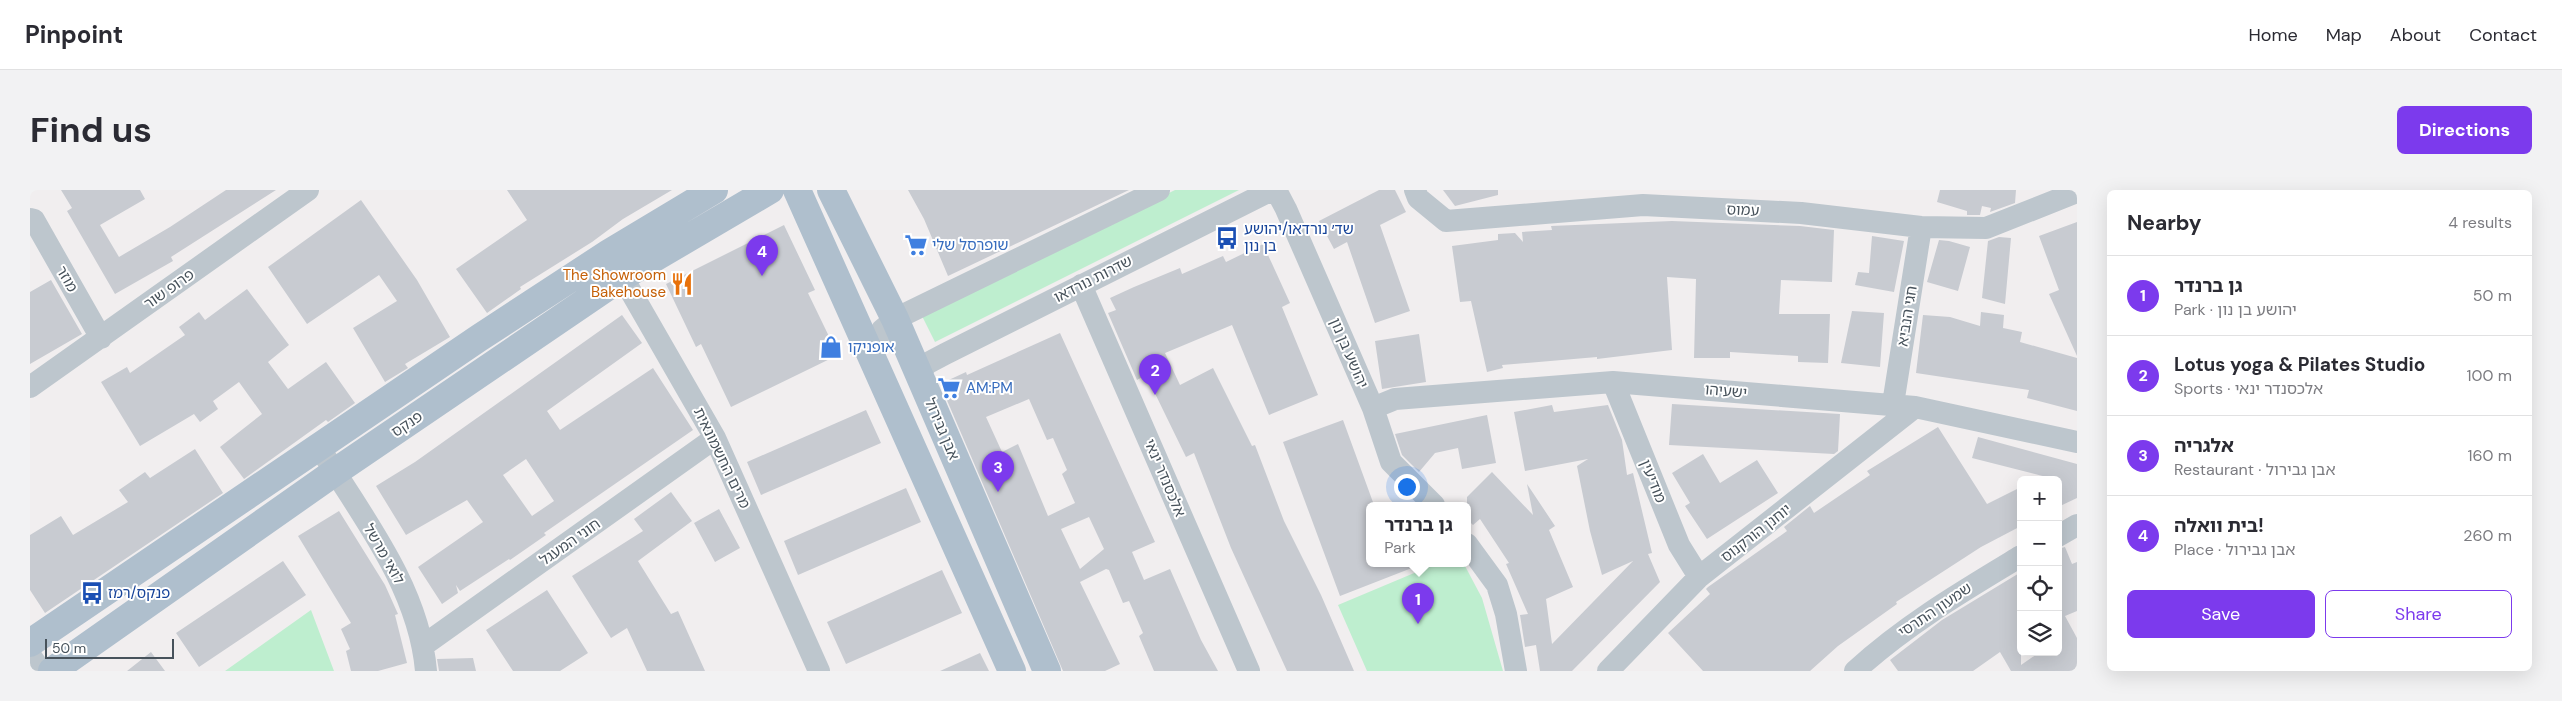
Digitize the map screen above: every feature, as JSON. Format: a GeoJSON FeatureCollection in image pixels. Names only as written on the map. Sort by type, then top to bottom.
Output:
{"type":"FeatureCollection","features":[{"type":"Feature","properties":{"kind":"main road","name":"פנקס"},"geometry":{"type":"LineString","coordinates":[[30,644],[319,447],[609,253],[714,190]]}},
{"type":"Feature","properties":{"kind":"main road","name":"פנקס"},"geometry":{"type":"LineString","coordinates":[[52,671],[335,472],[622,277],[770,190]]}},
{"type":"Feature","properties":{"kind":"main road"},"geometry":{"type":"LineString","coordinates":[[797,190],[1012,671]]}},
{"type":"Feature","properties":{"kind":"main road","name":"אבן גבירול"},"geometry":{"type":"LineString","coordinates":[[831,190],[895,319],[1047,671]]}},
{"type":"Feature","properties":{"kind":"street","name":"פרופ שור"},"geometry":{"type":"LineString","coordinates":[[30,387],[308,190]]}},
{"type":"Feature","properties":{"kind":"street"},"geometry":{"type":"LineString","coordinates":[[870,350],[882,330],[895,319],[1159,190]]}},
{"type":"Feature","properties":{"kind":"street","name":"שדרות נורדאו"},"geometry":{"type":"LineString","coordinates":[[918,373],[928,363],[945,354],[1274,190]]}},
{"type":"Feature","properties":{"kind":"street","name":"יהושע בן נון"},"geometry":{"type":"LineString","coordinates":[[1274,190],[1286,209],[1372,408],[1391,462],[1431,502]]}},
{"type":"Feature","properties":{"kind":"street","name":"עמוס"},"geometry":{"type":"LineString","coordinates":[[1415,190],[1418,198],[1446,221],[1643,205],[1800,213],[1921,227],[1986,228],[2077,192]]}},
{"type":"Feature","properties":{"kind":"street","name":"מוזר"},"geometry":{"type":"LineString","coordinates":[[31,216],[100,338]]}},
{"type":"Feature","properties":{"kind":"street","name":"חגי הנביא"},"geometry":{"type":"LineString","coordinates":[[1893,404],[1921,227]]}},
{"type":"Feature","properties":{"kind":"street","name":"מרים החשמונאית"},"geometry":{"type":"LineString","coordinates":[[609,253],[715,438],[819,671]]}},
{"type":"Feature","properties":{"kind":"street","name":"אלכסנדר ינאי"},"geometry":{"type":"LineString","coordinates":[[1081,285],[1249,671]]}},
{"type":"Feature","properties":{"kind":"street","name":"ישעיהו"},"geometry":{"type":"LineString","coordinates":[[1372,408],[1395,399],[1613,382],[1893,404],[1915,407],[2077,442]]}},
{"type":"Feature","properties":{"kind":"street","name":"מודיעין"},"geometry":{"type":"LineString","coordinates":[[1613,382],[1679,545],[1699,577]]}},
{"type":"Feature","properties":{"kind":"street","name":"יוחנן הורקנוס"},"geometry":{"type":"LineString","coordinates":[[1608,671],[1699,577],[1915,407]]}},
{"type":"Feature","properties":{"kind":"street","name":"חוני המעגל"},"geometry":{"type":"LineString","coordinates":[[424,645],[715,438]]}},
{"type":"Feature","properties":{"kind":"street","name":"לואי מרשל"},"geometry":{"type":"LineString","coordinates":[[319,447],[401,581],[424,645],[426,671]]}},
{"type":"Feature","properties":{"kind":"street"},"geometry":{"type":"LineString","coordinates":[[2062,534],[2077,525]]}},
{"type":"Feature","properties":{"kind":"street"},"geometry":{"type":"LineString","coordinates":[[1471,549],[1497,585],[1506,614],[1516,671]]}},
{"type":"Feature","properties":{"kind":"street","name":"שמעון התרסי"},"geometry":{"type":"LineString","coordinates":[[1855,671],[1878,650],[1946,601],[2017,558]]}},
{"type":"Feature","properties":{"kind":"street"},"geometry":{"type":"LineString","coordinates":[[30,655],[41,671]]}},
{"type":"Feature","properties":{"kind":"green space"},"geometry":{"type":"Polygon","coordinates":[[[1175,190],[1239,190],[935,342],[922,316],[1175,190]]]}},
{"type":"Feature","properties":{"kind":"green space"},"geometry":{"type":"Polygon","coordinates":[[[1428,567],[1466,567],[1482,598],[1503,671],[1367,671],[1338,605],[1428,567]]]}},
{"type":"Feature","properties":{"kind":"green space"},"geometry":{"type":"Polygon","coordinates":[[[311,610],[334,671],[225,671],[311,610]]]}},
{"type":"Feature","properties":{"kind":"building"},"geometry":{"type":"Polygon","coordinates":[[[61,190],[140,190],[145,199],[100,225],[119,257],[170,227],[226,190],[276,190],[171,257],[173,261],[115,294],[67,211],[72,208],[61,190]]]}},
{"type":"Feature","properties":{"kind":"building"},"geometry":{"type":"Polygon","coordinates":[[[507,190],[672,190],[623,219],[592,242],[520,287],[521,289],[487,313],[456,269],[527,220],[507,190]]]}},
{"type":"Feature","properties":{"kind":"building"},"geometry":{"type":"Polygon","coordinates":[[[908,190],[1129,190],[948,276],[924,219],[908,190]]]}},
{"type":"Feature","properties":{"kind":"building"},"geometry":{"type":"Polygon","coordinates":[[[1379,190],[1395,190],[1406,212],[1380,225],[1410,311],[1375,323],[1347,242],[1334,249],[1319,221],[1379,190]]]}},
{"type":"Feature","properties":{"kind":"building"},"geometry":{"type":"Polygon","coordinates":[[[1443,190],[1498,190],[1498,195],[1455,206],[1443,190]]]}},
{"type":"Feature","properties":{"kind":"building"},"geometry":{"type":"Polygon","coordinates":[[[1940,190],[2016,190],[2015,203],[1990,212],[1991,208],[1982,206],[1980,215],[1967,215],[1967,211],[1937,202],[1940,190]]]}},
{"type":"Feature","properties":{"kind":"building"},"geometry":{"type":"Polygon","coordinates":[[[361,200],[417,280],[450,337],[405,364],[408,368],[385,382],[353,328],[397,301],[379,275],[307,324],[268,267],[361,200]]]}},
{"type":"Feature","properties":{"kind":"building"},"geometry":{"type":"Polygon","coordinates":[[[1672,221],[1800,226],[1834,230],[1832,282],[1781,280],[1779,314],[1830,314],[1828,363],[1798,362],[1798,356],[1730,352],[1730,358],[1694,358],[1696,279],[1667,277],[1672,350],[1597,359],[1597,357],[1502,365],[1503,368],[1487,372],[1471,301],[1460,302],[1452,246],[1498,240],[1498,234],[1515,233],[1523,242],[1522,232],[1552,230],[1551,226],[1672,221]]]}},
{"type":"Feature","properties":{"kind":"building"},"geometry":{"type":"Polygon","coordinates":[[[2077,222],[2077,356],[2049,294],[2059,290],[2039,236],[2077,222]]]}},
{"type":"Feature","properties":{"kind":"building"},"geometry":{"type":"Polygon","coordinates":[[[784,225],[815,290],[808,293],[838,355],[731,407],[701,344],[696,347],[666,284],[784,225]]]}},
{"type":"Feature","properties":{"kind":"building"},"geometry":{"type":"Polygon","coordinates":[[[1872,236],[1904,241],[1894,292],[1855,285],[1858,272],[1869,273],[1872,236]]]}},
{"type":"Feature","properties":{"kind":"building"},"geometry":{"type":"Polygon","coordinates":[[[1999,237],[2011,238],[2005,304],[1982,298],[1988,241],[1999,237]]]}},
{"type":"Feature","properties":{"kind":"building"},"geometry":{"type":"Polygon","coordinates":[[[1939,240],[1970,247],[1958,291],[1927,282],[1939,240]]]}},
{"type":"Feature","properties":{"kind":"building"},"geometry":{"type":"Polygon","coordinates":[[[1263,244],[1290,303],[1282,307],[1318,395],[1269,415],[1232,325],[1165,353],[1180,385],[1213,368],[1252,446],[1255,445],[1284,521],[1321,595],[1354,671],[1287,671],[1231,548],[1194,453],[1186,457],[1146,375],[1137,380],[1108,313],[1116,310],[1110,298],[1134,287],[1180,268],[1182,274],[1223,256],[1226,262],[1263,244]]]}},
{"type":"Feature","properties":{"kind":"building"},"geometry":{"type":"Polygon","coordinates":[[[51,280],[82,334],[30,364],[30,292],[51,280]]]}},
{"type":"Feature","properties":{"kind":"building"},"geometry":{"type":"Polygon","coordinates":[[[247,289],[289,345],[268,362],[288,389],[326,362],[355,403],[328,422],[326,420],[244,479],[220,447],[262,414],[239,382],[213,401],[218,409],[200,422],[194,414],[140,446],[101,382],[127,367],[130,373],[185,335],[179,327],[199,312],[205,320],[247,289]]]}},
{"type":"Feature","properties":{"kind":"building"},"geometry":{"type":"Polygon","coordinates":[[[1852,311],[1884,313],[1880,367],[1841,363],[1852,311]]]}},
{"type":"Feature","properties":{"kind":"building"},"geometry":{"type":"Polygon","coordinates":[[[1981,312],[2004,315],[2003,328],[2022,332],[2020,342],[2077,358],[2077,411],[2027,398],[2029,390],[1916,373],[1923,315],[1950,317],[1980,326],[1981,312]]]}},
{"type":"Feature","properties":{"kind":"building"},"geometry":{"type":"Polygon","coordinates":[[[622,315],[642,343],[547,411],[560,430],[653,368],[693,430],[544,533],[546,535],[510,560],[460,591],[456,585],[458,593],[442,604],[418,567],[483,522],[467,500],[406,535],[376,486],[415,462],[622,315]],[[526,459],[503,475],[532,516],[554,501],[526,459]]]}},
{"type":"Feature","properties":{"kind":"building"},"geometry":{"type":"Polygon","coordinates":[[[1060,333],[1155,542],[1132,552],[1144,580],[1170,569],[1201,640],[1218,671],[1154,671],[1139,636],[1143,633],[1129,601],[1123,603],[1109,570],[1106,569],[1080,582],[1120,664],[1105,671],[1063,671],[940,384],[966,372],[967,375],[1060,333]],[[1029,399],[986,417],[1002,452],[1018,444],[1048,516],[1075,503],[1062,474],[1067,470],[1053,438],[1047,440],[1029,399]],[[1089,517],[1061,529],[1080,569],[1104,549],[1089,517]]]}},
{"type":"Feature","properties":{"kind":"building"},"geometry":{"type":"Polygon","coordinates":[[[1419,334],[1426,382],[1382,389],[1375,341],[1419,334]]]}},
{"type":"Feature","properties":{"kind":"building"},"geometry":{"type":"Polygon","coordinates":[[[1672,404],[1840,414],[1838,451],[1834,454],[1669,445],[1672,404]]]}},
{"type":"Feature","properties":{"kind":"building"},"geometry":{"type":"Polygon","coordinates":[[[1552,405],[1554,412],[1608,405],[1622,440],[1627,475],[1633,473],[1652,553],[1648,554],[1660,582],[1572,671],[1540,671],[1536,645],[1525,647],[1520,615],[1528,614],[1506,564],[1509,563],[1480,519],[1473,525],[1471,523],[1471,502],[1467,502],[1467,497],[1492,472],[1533,515],[1527,484],[1555,526],[1549,530],[1573,587],[1546,599],[1552,644],[1633,561],[1602,575],[1590,531],[1577,466],[1588,459],[1525,471],[1514,412],[1552,405]]]}},
{"type":"Feature","properties":{"kind":"building"},"geometry":{"type":"Polygon","coordinates":[[[866,410],[881,443],[761,495],[747,462],[866,410]]]}},
{"type":"Feature","properties":{"kind":"building"},"geometry":{"type":"Polygon","coordinates":[[[1487,415],[1496,463],[1462,469],[1458,448],[1435,453],[1419,472],[1402,455],[1395,434],[1487,415]]]}},
{"type":"Feature","properties":{"kind":"building"},"geometry":{"type":"Polygon","coordinates":[[[1343,420],[1373,502],[1366,502],[1366,567],[1414,567],[1340,596],[1283,442],[1343,420]]]}},
{"type":"Feature","properties":{"kind":"building"},"geometry":{"type":"Polygon","coordinates":[[[1938,427],[1987,504],[2017,489],[2017,528],[1981,547],[1896,602],[1897,604],[1838,646],[1810,671],[1703,671],[1668,633],[1710,594],[1706,589],[1708,587],[1787,531],[1784,527],[1810,506],[1814,513],[1870,475],[1867,471],[1938,427]]]}},
{"type":"Feature","properties":{"kind":"building"},"geometry":{"type":"Polygon","coordinates":[[[1978,437],[2077,464],[2077,498],[2062,505],[2062,476],[2042,476],[1972,458],[1978,437]]]}},
{"type":"Feature","properties":{"kind":"building"},"geometry":{"type":"Polygon","coordinates":[[[195,449],[223,493],[45,613],[30,590],[30,535],[61,516],[73,535],[128,502],[119,490],[145,472],[150,478],[195,449]]]}},
{"type":"Feature","properties":{"kind":"building"},"geometry":{"type":"Polygon","coordinates":[[[1703,454],[1720,483],[1757,460],[1778,493],[1707,539],[1685,506],[1690,503],[1672,473],[1703,454]]]}},
{"type":"Feature","properties":{"kind":"building"},"geometry":{"type":"Polygon","coordinates":[[[906,488],[921,522],[798,575],[784,541],[906,488]]]}},
{"type":"Feature","properties":{"kind":"building"},"geometry":{"type":"Polygon","coordinates":[[[671,492],[692,521],[638,561],[671,614],[678,611],[705,671],[647,671],[627,628],[611,638],[572,576],[643,531],[634,519],[671,492]]]}},
{"type":"Feature","properties":{"kind":"building"},"geometry":{"type":"Polygon","coordinates":[[[719,509],[740,548],[715,562],[694,523],[719,509]]]}},
{"type":"Feature","properties":{"kind":"building"},"geometry":{"type":"Polygon","coordinates":[[[339,511],[385,585],[398,614],[395,615],[407,663],[378,671],[351,671],[346,651],[350,649],[341,629],[351,623],[298,536],[339,511]]]}},
{"type":"Feature","properties":{"kind":"building"},"geometry":{"type":"Polygon","coordinates":[[[2065,547],[2072,564],[2077,562],[2077,611],[2065,616],[2077,638],[2077,671],[2011,671],[2000,652],[1973,671],[1898,671],[1890,660],[1942,620],[2017,574],[2017,656],[2021,656],[2021,665],[2034,656],[2062,656],[2062,548],[2065,547]]]}},
{"type":"Feature","properties":{"kind":"building"},"geometry":{"type":"Polygon","coordinates":[[[283,561],[306,595],[199,667],[176,633],[283,561]]]}},
{"type":"Feature","properties":{"kind":"building"},"geometry":{"type":"Polygon","coordinates":[[[942,570],[962,613],[846,664],[827,622],[942,570]]]}},
{"type":"Feature","properties":{"kind":"building"},"geometry":{"type":"Polygon","coordinates":[[[547,590],[588,653],[560,671],[513,671],[486,630],[547,590]]]}},
{"type":"Feature","properties":{"kind":"building"},"geometry":{"type":"Polygon","coordinates":[[[151,652],[165,671],[127,671],[151,652]]]}},
{"type":"Feature","properties":{"kind":"building"},"geometry":{"type":"Polygon","coordinates":[[[980,653],[989,671],[940,671],[980,653]]]}},
{"type":"Feature","properties":{"kind":"building"},"geometry":{"type":"Polygon","coordinates":[[[473,658],[476,671],[439,671],[437,659],[473,658]]]}},
{"type":"Feature","properties":{"kind":"place","name":"שד׳ נורדאו/יהושע בן נון"},"geometry":{"type":"Point","coordinates":[1227,238]}},
{"type":"Feature","properties":{"kind":"place","name":"שופרסל שלי"},"geometry":{"type":"Point","coordinates":[916,245]}},
{"type":"Feature","properties":{"kind":"place","name":"בית וואלה!"},"geometry":{"type":"Point","coordinates":[762,276]}},
{"type":"Feature","properties":{"kind":"place","name":"The Showroom Bakehouse"},"geometry":{"type":"Point","coordinates":[682,284]}},
{"type":"Feature","properties":{"kind":"place","name":"אופניקו"},"geometry":{"type":"Point","coordinates":[831,347]}},
{"type":"Feature","properties":{"kind":"place","name":"AM:PM"},"geometry":{"type":"Point","coordinates":[949,388]}},
{"type":"Feature","properties":{"kind":"place","name":"Lotus yoga & Pilates Studio"},"geometry":{"type":"Point","coordinates":[1155,395]}},
{"type":"Feature","properties":{"kind":"place","name":"אלגריה"},"geometry":{"type":"Point","coordinates":[998,492]}},
{"type":"Feature","properties":{"kind":"place","name":"פנקס/רמז"},"geometry":{"type":"Point","coordinates":[92,593]}},
{"type":"Feature","properties":{"kind":"place","name":"גן ברנדר"},"geometry":{"type":"Point","coordinates":[1418,624]}}]}
